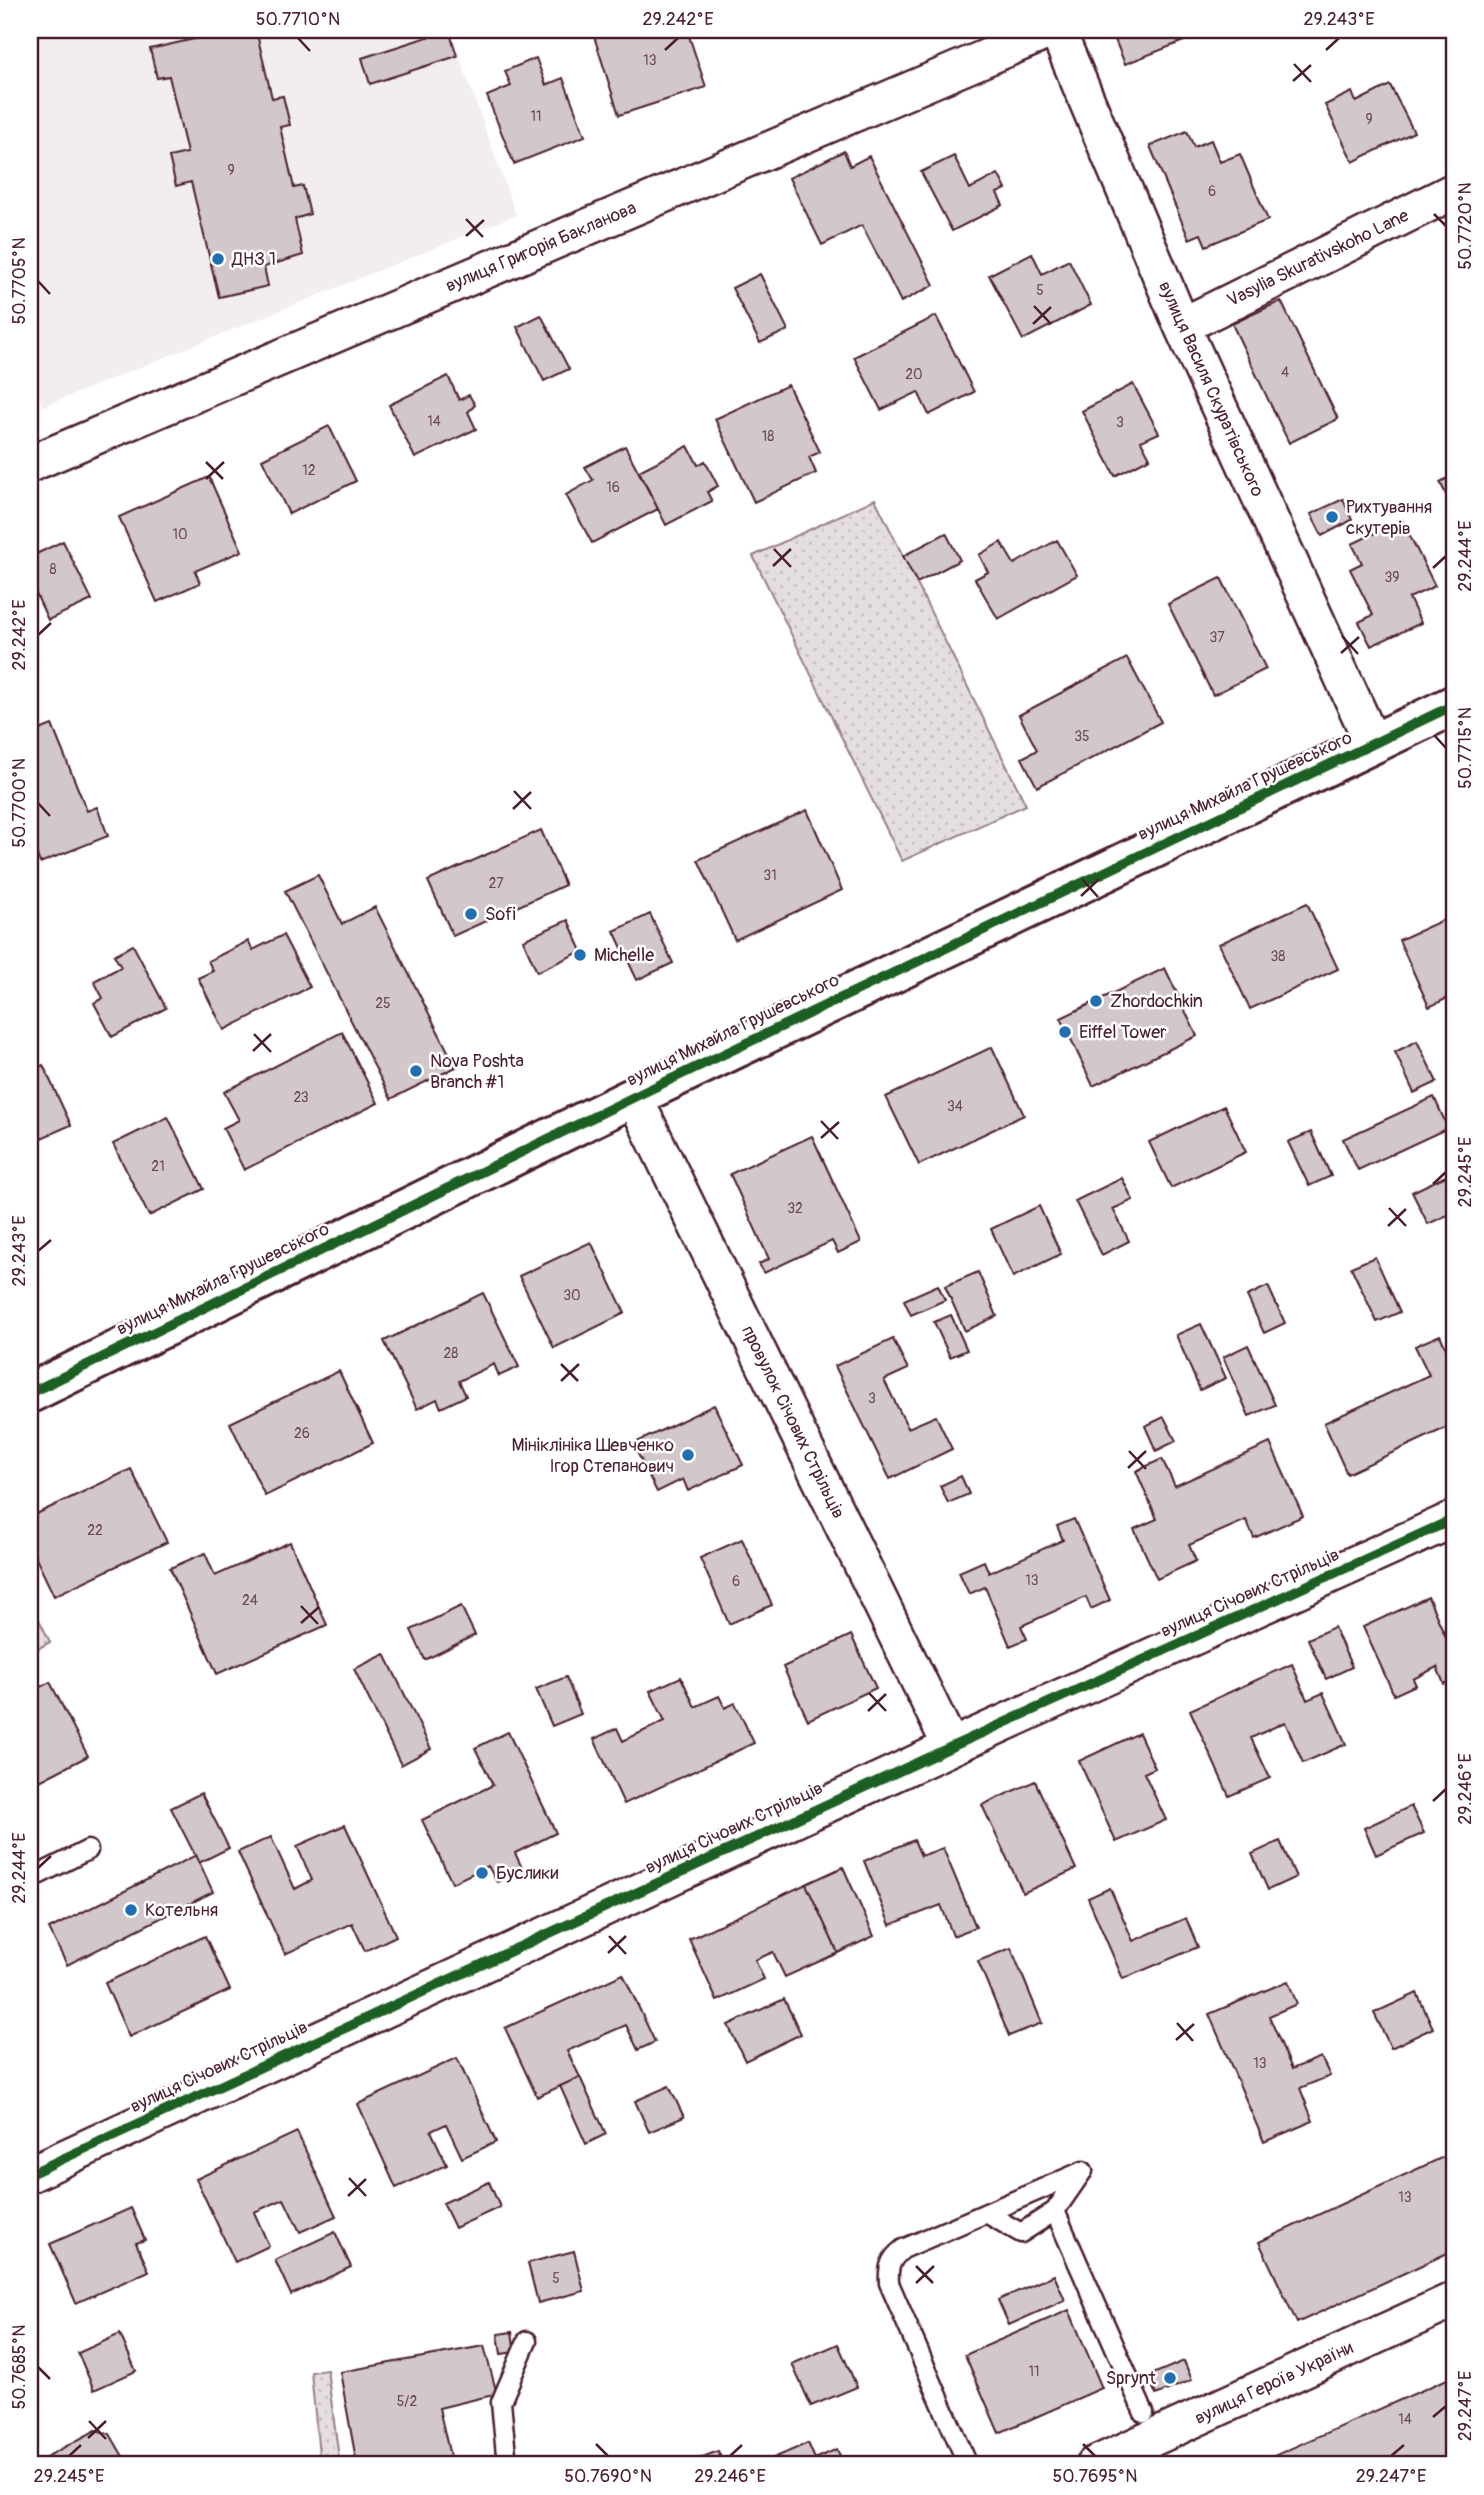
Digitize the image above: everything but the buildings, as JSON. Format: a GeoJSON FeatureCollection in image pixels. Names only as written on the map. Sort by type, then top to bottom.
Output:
{"type":"FeatureCollection","features":[{"type":"Feature","properties":{"kind":"street","name":"вулиця Григорія Бакланова"},"geometry":{"type":"LineString","coordinates":[[30,464],[1051,30]]}},
{"type":"Feature","properties":{"kind":"street","name":"вулиця Василя Скуратівського"},"geometry":{"type":"LineString","coordinates":[[1057,30],[1182,326],[1373,744]]}},
{"type":"Feature","properties":{"kind":"street","name":"Vasylia Skurativskoho Lane"},"geometry":{"type":"LineString","coordinates":[[1182,326],[1454,191]]}},
{"type":"Feature","properties":{"kind":"street","name":"вулиця Михайла Грушевського"},"geometry":{"type":"LineString","coordinates":[[30,1393],[634,1097],[1454,705]]}},
{"type":"Feature","properties":{"kind":"street","name":"провулок Січових Стрільців"},"geometry":{"type":"LineString","coordinates":[[634,1097],[951,1747]]}},
{"type":"Feature","properties":{"kind":"street","name":"вулиця Січових Стрільців"},"geometry":{"type":"LineString","coordinates":[[32,2166],[1454,1519]]}},
{"type":"Feature","properties":{"kind":"street","name":"вулиця Героїв України"},"geometry":{"type":"LineString","coordinates":[[1094,2465],[1454,2300]]}},
{"type":"Feature","properties":{"kind":"lane"},"geometry":{"type":"LineString","coordinates":[[30,1879],[88,1850]]}},
{"type":"Feature","properties":{"kind":"lane"},"geometry":{"type":"LineString","coordinates":[[968,2465],[890,2283],[888,2269],[893,2257],[903,2249],[986,2213],[1083,2171],[1055,2211],[1021,2233],[986,2213]]}},
{"type":"Feature","properties":{"kind":"lane"},"geometry":{"type":"LineString","coordinates":[[1055,2211],[1144,2413]]}},
{"type":"Feature","properties":{"kind":"lane"},"geometry":{"type":"LineString","coordinates":[[507,2465],[501,2402],[527,2340]]}},
{"type":"Feature","properties":{"kind":"shaded area","name":"ДНЗ 1"},"geometry":{"type":"Polygon","coordinates":[[[30,30],[450,30],[516,215],[42,407],[30,361],[30,30]]]}},
{"type":"Feature","properties":{"kind":"shaded area"},"geometry":{"type":"Polygon","coordinates":[[[875,499],[1026,805],[902,861],[753,556],[875,499]]]}},
{"type":"Feature","properties":{"kind":"shaded area"},"geometry":{"type":"Polygon","coordinates":[[[30,1601],[50,1642],[30,1653],[30,1601]]]}},
{"type":"Feature","properties":{"kind":"shaded area"},"geometry":{"type":"Polygon","coordinates":[[[327,2370],[340,2465],[320,2465],[311,2372],[327,2370]]]}},
{"type":"Feature","properties":{"kind":"cycle path"},"geometry":{"type":"LineString","coordinates":[[30,1393],[634,1097],[1454,705]]}},
{"type":"Feature","properties":{"kind":"cycle path"},"geometry":{"type":"LineString","coordinates":[[30,2174],[951,1747],[1454,1519]]}},
{"type":"Feature","properties":{"kind":"place","name":"ДНЗ 1"},"geometry":{"type":"Point","coordinates":[218,259]}},
{"type":"Feature","properties":{"kind":"place","name":"Рихтування скутерів"},"geometry":{"type":"Point","coordinates":[1332,517]}},
{"type":"Feature","properties":{"kind":"place","name":"Sofi"},"geometry":{"type":"Point","coordinates":[471,914]}},
{"type":"Feature","properties":{"kind":"place","name":"Michelle"},"geometry":{"type":"Point","coordinates":[580,955]}},
{"type":"Feature","properties":{"kind":"place","name":"Zhordochkin"},"geometry":{"type":"Point","coordinates":[1096,1001]}},
{"type":"Feature","properties":{"kind":"place","name":"Eiffel Tower"},"geometry":{"type":"Point","coordinates":[1065,1032]}},
{"type":"Feature","properties":{"kind":"place","name":"Nova Poshta Branch #1"},"geometry":{"type":"Point","coordinates":[416,1071]}},
{"type":"Feature","properties":{"kind":"place","name":"Мініклініка Шевченко Ігор Степанович"},"geometry":{"type":"Point","coordinates":[688,1455]}},
{"type":"Feature","properties":{"kind":"place","name":"Буслики"},"geometry":{"type":"Point","coordinates":[482,1873]}},
{"type":"Feature","properties":{"kind":"place","name":"Котельня"},"geometry":{"type":"Point","coordinates":[131,1910]}},
{"type":"Feature","properties":{"kind":"place","name":"Sprynt"},"geometry":{"type":"Point","coordinates":[1170,2378]}}]}
